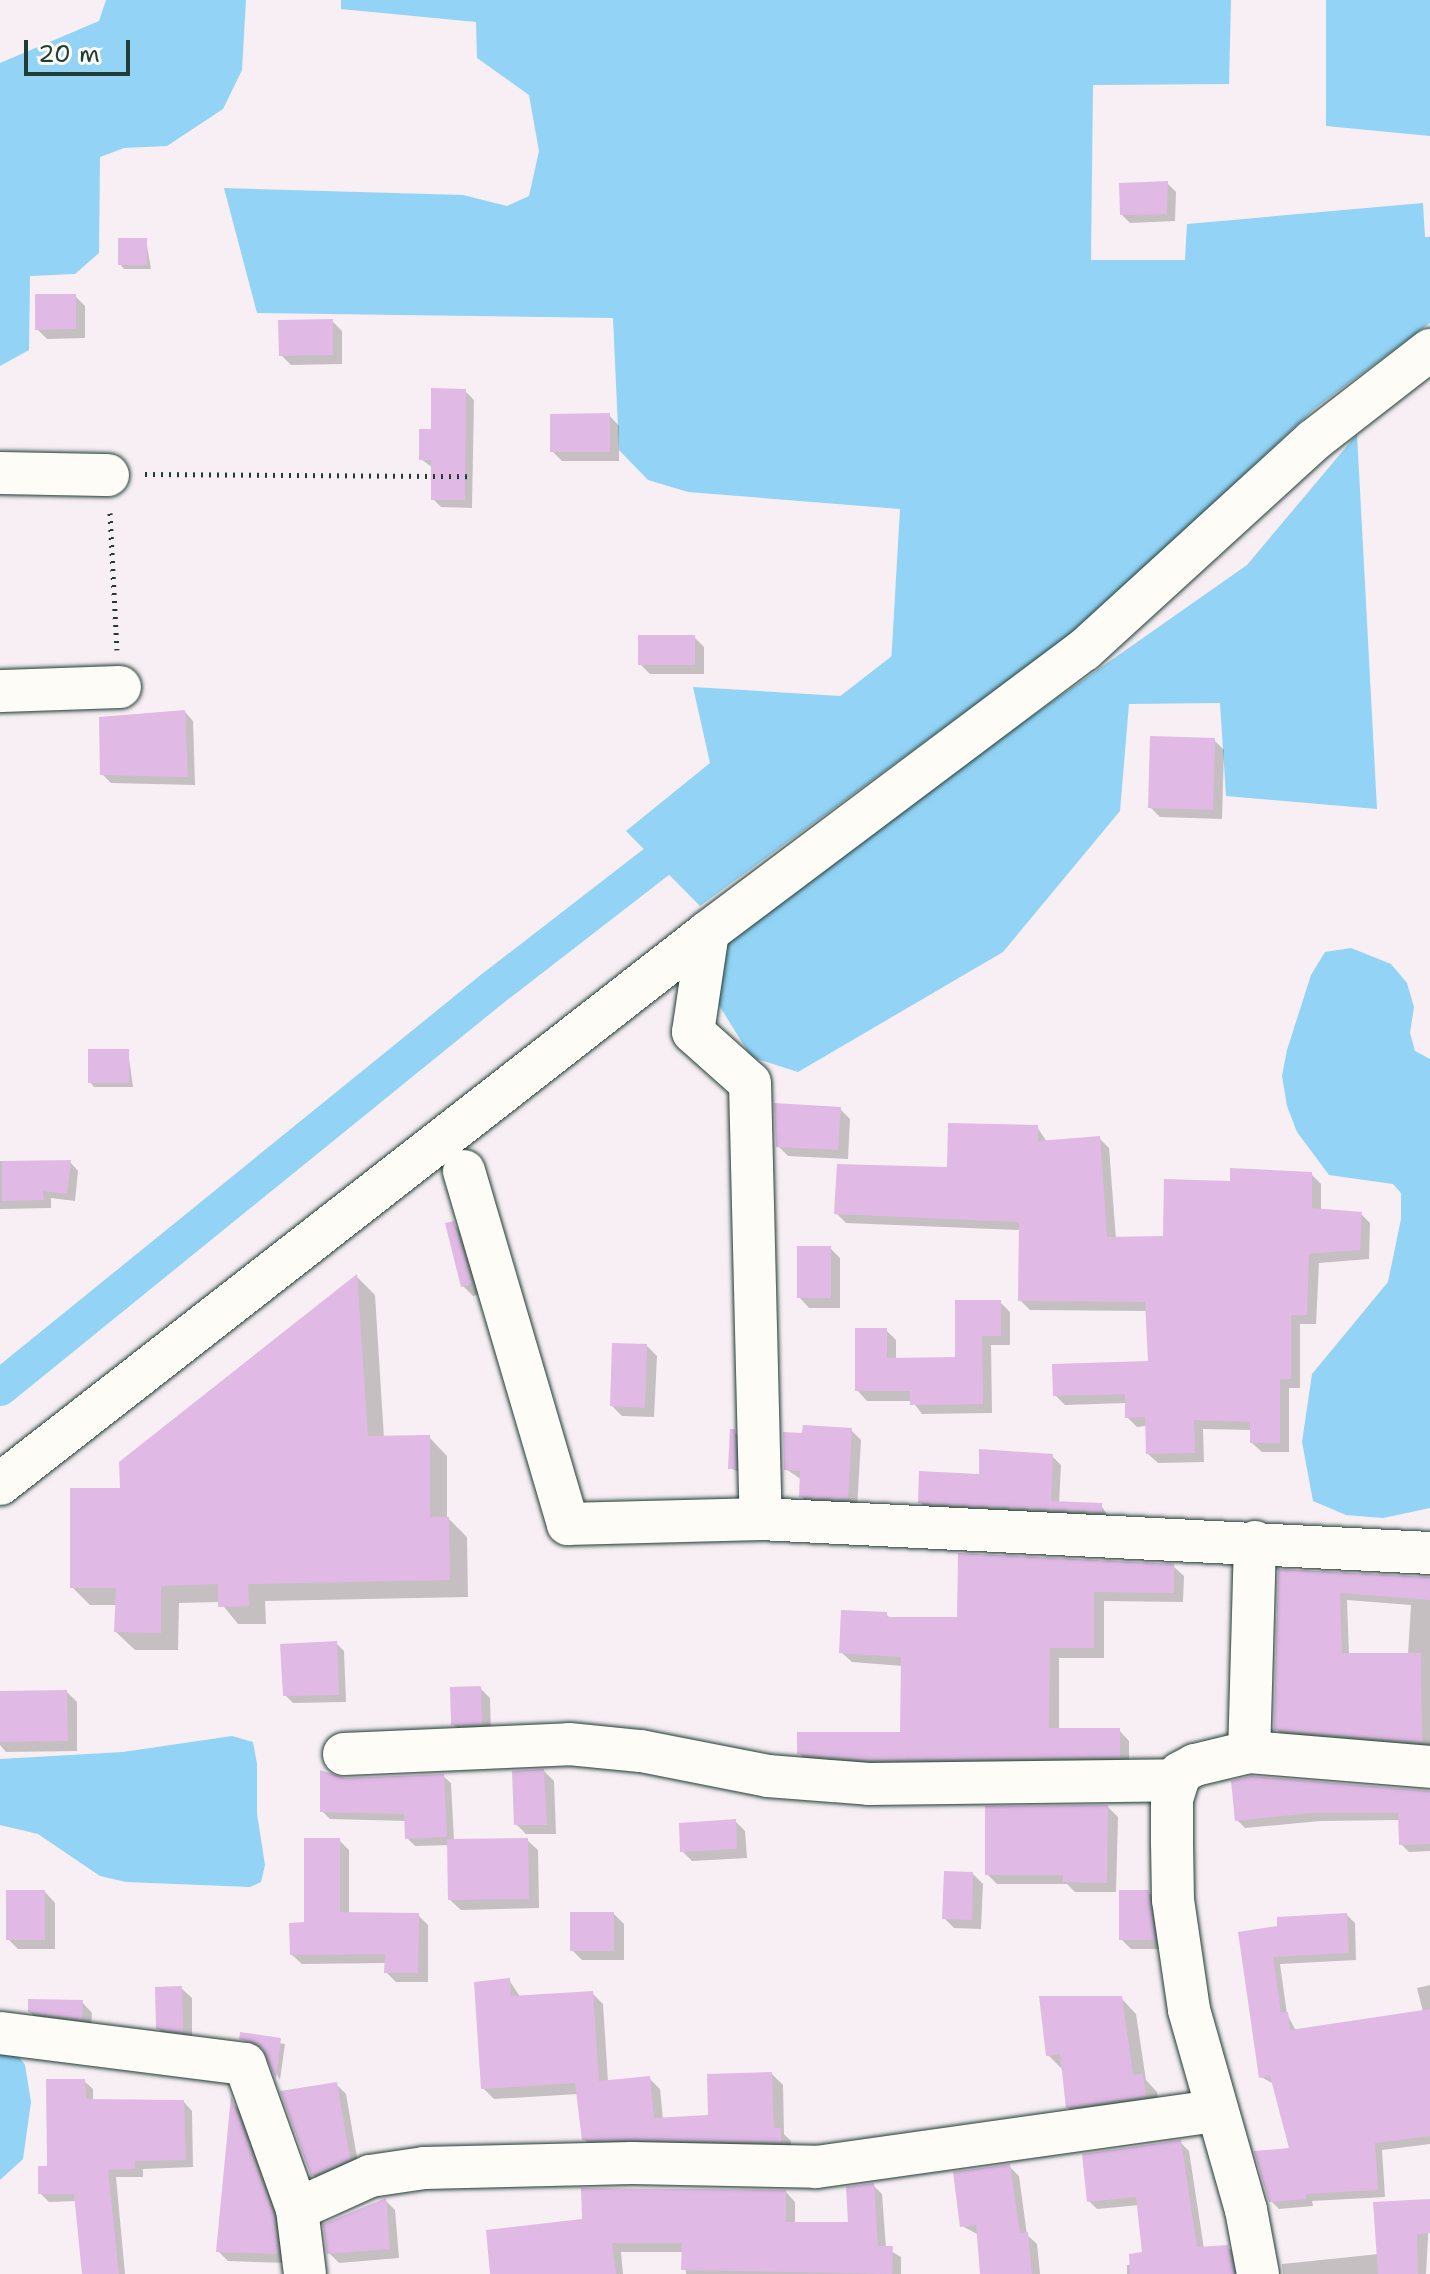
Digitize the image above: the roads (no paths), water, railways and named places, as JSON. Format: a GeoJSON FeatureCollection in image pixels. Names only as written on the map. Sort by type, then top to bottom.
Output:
{"type":"FeatureCollection","features":[{"type":"Feature","properties":{"kind":"street"},"geometry":{"type":"LineString","coordinates":[[0,1484],[708,932],[1084,650],[1314,440],[1430,350]]}},
{"type":"Feature","properties":{"kind":"street"},"geometry":{"type":"LineString","coordinates":[[0,473],[108,475]]}},
{"type":"Feature","properties":{"kind":"street"},"geometry":{"type":"LineString","coordinates":[[0,691],[120,687]]}},
{"type":"Feature","properties":{"kind":"street"},"geometry":{"type":"LineString","coordinates":[[708,932],[693,1032],[750,1083],[761,1519]]}},
{"type":"Feature","properties":{"kind":"street"},"geometry":{"type":"LineString","coordinates":[[464,1171],[568,1524],[761,1519],[1430,1553]]}},
{"type":"Feature","properties":{"kind":"street"},"geometry":{"type":"LineString","coordinates":[[1249,1752],[1255,1542]]}},
{"type":"Feature","properties":{"kind":"street"},"geometry":{"type":"LineString","coordinates":[[344,1754],[557,1744],[641,1751],[768,1776],[869,1784],[1178,1780]]}},
{"type":"Feature","properties":{"kind":"street"},"geometry":{"type":"LineString","coordinates":[[1258,2274],[1246,2210],[1214,2111],[1189,2010],[1173,1900],[1172,1800],[1178,1780],[1195,1765],[1249,1752],[1430,1767]]}},
{"type":"Feature","properties":{"kind":"street"},"geometry":{"type":"LineString","coordinates":[[0,2033],[245,2064],[297,2209],[305,2274]]}},
{"type":"Feature","properties":{"kind":"street"},"geometry":{"type":"LineString","coordinates":[[297,2209],[370,2176],[424,2168],[816,2167],[1214,2111]]}},
{"type":"Feature","properties":{"kind":"water"},"geometry":{"type":"Polygon","coordinates":[[[106,0],[246,0],[242,70],[223,109],[167,146],[124,148],[100,157],[99,253],[75,274],[30,276],[29,350],[0,366],[0,63],[99,21],[106,0]]]}},
{"type":"Feature","properties":{"kind":"water"},"geometry":{"type":"Polygon","coordinates":[[[341,0],[1231,0],[1229,84],[1093,85],[1091,260],[1185,260],[1187,224],[1423,203],[1425,237],[1430,237],[1430,323],[1314,409],[1076,631],[700,906],[626,831],[710,763],[693,687],[889,699],[900,509],[688,492],[648,480],[619,450],[613,318],[257,313],[224,188],[463,195],[507,206],[529,196],[539,151],[529,95],[477,58],[476,22],[341,9],[341,0]]]}},
{"type":"Feature","properties":{"kind":"water"},"geometry":{"type":"Polygon","coordinates":[[[1326,0],[1430,0],[1430,136],[1326,126],[1326,0]]]}},
{"type":"Feature","properties":{"kind":"water"},"geometry":{"type":"Polygon","coordinates":[[[1357,434],[1377,809],[1226,796],[1220,703],[1129,704],[1120,811],[1003,952],[798,1072],[751,1057],[714,997],[714,939],[1247,565],[1357,434]]]}},
{"type":"Feature","properties":{"kind":"water"},"geometry":{"type":"Polygon","coordinates":[[[1351,948],[1391,964],[1407,983],[1414,1007],[1410,1033],[1415,1051],[1430,1059],[1430,1508],[1383,1518],[1346,1515],[1313,1501],[1302,1442],[1312,1374],[1388,1282],[1401,1219],[1401,1193],[1393,1184],[1329,1175],[1297,1132],[1287,1106],[1282,1076],[1311,975],[1325,952],[1351,948]]]}},
{"type":"Feature","properties":{"kind":"water"},"geometry":{"type":"Polygon","coordinates":[[[232,1736],[253,1742],[257,1764],[257,1814],[265,1865],[261,1882],[250,1887],[126,1882],[100,1876],[38,1834],[0,1825],[0,1759],[123,1752],[232,1736]]]}},
{"type":"Feature","properties":{"kind":"water"},"geometry":{"type":"Polygon","coordinates":[[[0,2049],[15,2051],[25,2065],[31,2102],[23,2159],[0,2180],[0,2049]]]}},
{"type":"Feature","properties":{"kind":"waterway"},"geometry":{"type":"LineString","coordinates":[[830,727],[929,650]]}},
{"type":"Feature","properties":{"kind":"waterway"},"geometry":{"type":"LineString","coordinates":[[0,1388],[492,989],[695,832]]}}]}
